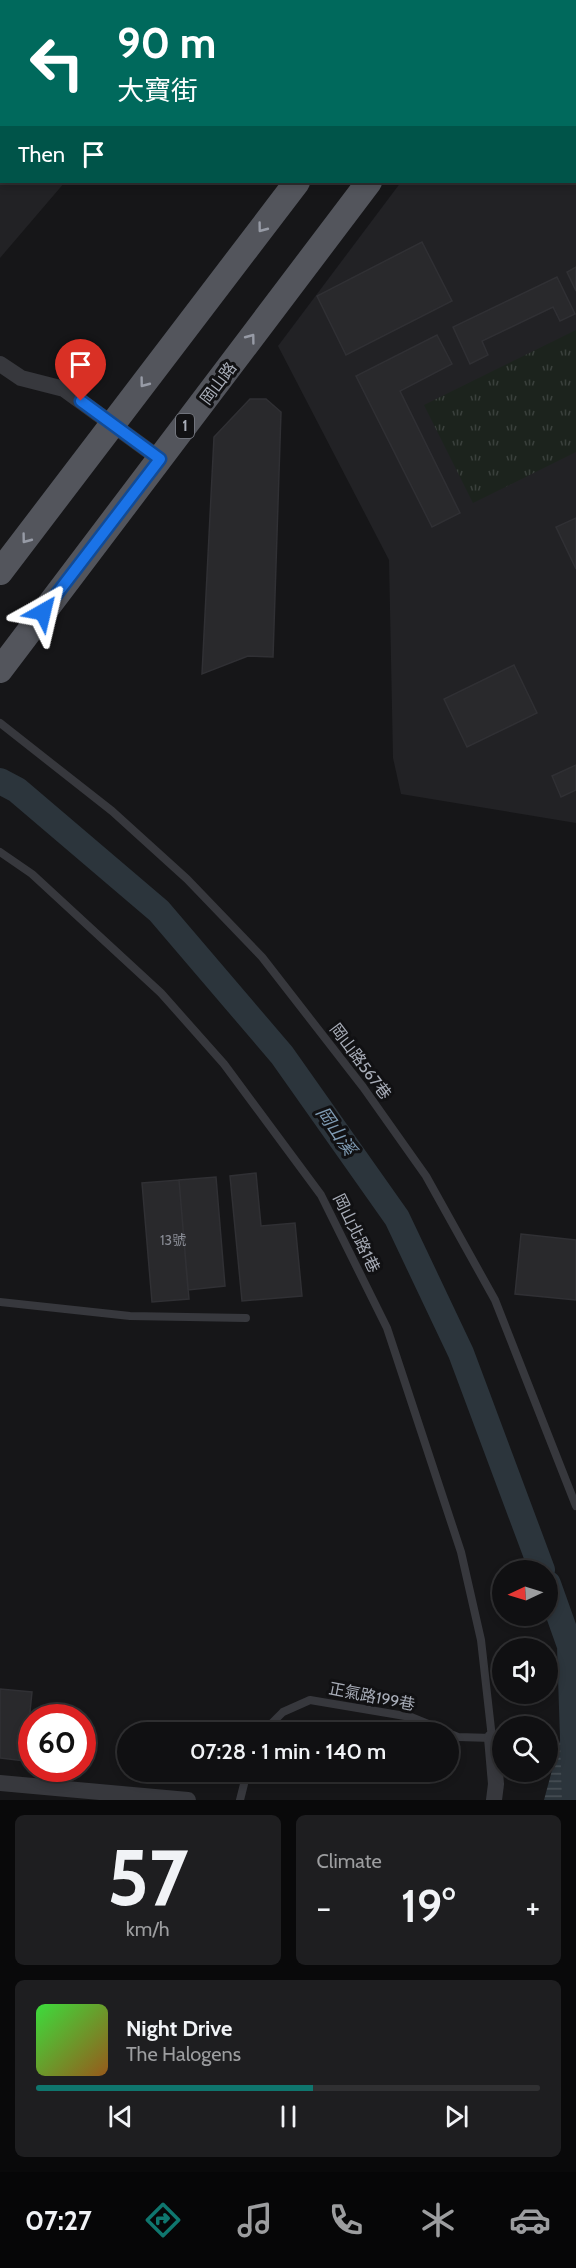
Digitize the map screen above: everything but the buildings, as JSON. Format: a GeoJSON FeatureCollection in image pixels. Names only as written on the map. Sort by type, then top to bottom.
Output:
{"type":"FeatureCollection","features":[{"type":"Feature","properties":{"kind":"main road"},"geometry":{"type":"LineString","coordinates":[[0,572],[296,183]]}},
{"type":"Feature","properties":{"kind":"main road","name":"岡山路"},"geometry":{"type":"LineString","coordinates":[[0,669],[368,183]]}},
{"type":"Feature","properties":{"kind":"street"},"geometry":{"type":"LineString","coordinates":[[0,364],[21,378],[64,389],[160,459]]}},
{"type":"Feature","properties":{"kind":"street"},"geometry":{"type":"LineString","coordinates":[[494,1800],[496,1782]]}},
{"type":"Feature","properties":{"kind":"street"},"geometry":{"type":"LineString","coordinates":[[0,1783],[188,1800]]}},
{"type":"Feature","properties":{"kind":"lane","name":"岡山路567巷"},"geometry":{"type":"LineString","coordinates":[[0,723],[112,812],[187,879],[262,957],[363,1087],[426,1176],[495,1300],[576,1506]]}},
{"type":"Feature","properties":{"kind":"lane","name":"岡山北路1巷"},"geometry":{"type":"LineString","coordinates":[[0,852],[32,874],[161,993],[224,1064],[321,1195],[387,1328],[461,1552],[481,1640],[492,1738]]}},
{"type":"Feature","properties":{"kind":"lane"},"geometry":{"type":"LineString","coordinates":[[0,1302],[130,1316],[246,1318]]}},
{"type":"Feature","properties":{"kind":"lane","name":"正氣路199巷"},"geometry":{"type":"LineString","coordinates":[[273,1722],[283,1712],[310,1700],[411,1717],[423,1722]]}},
{"type":"Feature","properties":{"kind":"lane","name":"正氣路199巷"},"geometry":{"type":"LineString","coordinates":[[459,1737],[492,1738]]}},
{"type":"Feature","properties":{"kind":"lane"},"geometry":{"type":"LineString","coordinates":[[240,1800],[244,1782]]}},
{"type":"Feature","properties":{"kind":"shaded area"},"geometry":{"type":"Polygon","coordinates":[[[0,183],[64,183],[0,258],[0,183]]]}},
{"type":"Feature","properties":{"kind":"shaded area"},"geometry":{"type":"Polygon","coordinates":[[[400,183],[576,183],[576,823],[401,794],[393,758],[389,560],[278,346],[400,183]]]}},
{"type":"Feature","properties":{"kind":"shaded area"},"geometry":{"type":"Polygon","coordinates":[[[572,1696],[576,1705],[576,1800],[544,1800],[549,1782],[558,1782],[558,1748],[572,1696]]]}},
{"type":"Feature","properties":{"kind":"green space"},"geometry":{"type":"Polygon","coordinates":[[[576,330],[576,452],[473,503],[424,405],[576,330]]]}},
{"type":"Feature","properties":{"kind":"waterway","name":"岡山溪"},"geometry":{"type":"LineString","coordinates":[[0,781],[17,790],[159,911],[282,1055],[397,1218],[461,1353],[538,1560]]}},
{"type":"Feature","properties":{"kind":"waterway","name":"岡山溪"},"geometry":{"type":"LineString","coordinates":[[558,1612],[570,1646],[575,1800]]}},
{"type":"Feature","properties":{"kind":"route"},"geometry":{"type":"LineString","coordinates":[[43,612],[160,459],[81,401]]}}]}
